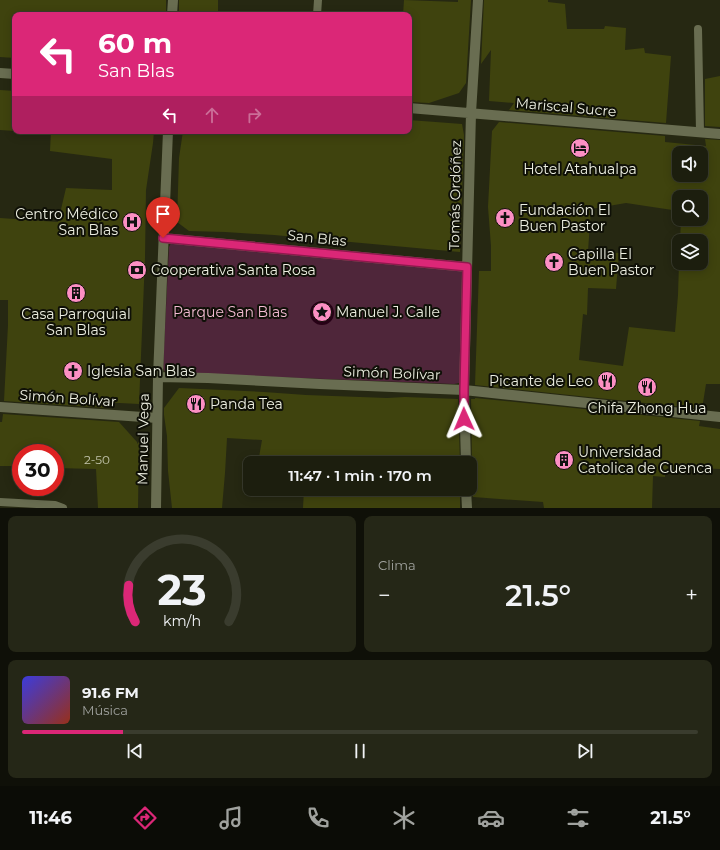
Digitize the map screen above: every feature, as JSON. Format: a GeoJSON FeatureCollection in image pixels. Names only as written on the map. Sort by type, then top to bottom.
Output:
{"type":"FeatureCollection","features":[{"type":"Feature","properties":{"kind":"street"},"geometry":{"type":"LineString","coordinates":[[172,12],[173,0]]}},
{"type":"Feature","properties":{"kind":"street","name":"Tomás Ordóñez"},"geometry":{"type":"LineString","coordinates":[[466,456],[464,390],[471,114],[478,0]]}},
{"type":"Feature","properties":{"kind":"street"},"geometry":{"type":"LineString","coordinates":[[0,73],[12,74]]}},
{"type":"Feature","properties":{"kind":"street","name":"Mariscal Sucre"},"geometry":{"type":"LineString","coordinates":[[412,108],[720,134]]}},
{"type":"Feature","properties":{"kind":"street","name":"Manuel Vega"},"geometry":{"type":"LineString","coordinates":[[156,508],[158,377],[168,134]]}},
{"type":"Feature","properties":{"kind":"street","name":"San Blas"},"geometry":{"type":"LineString","coordinates":[[163,238],[467,267]]}},
{"type":"Feature","properties":{"kind":"street","name":"Simón Bolívar"},"geometry":{"type":"LineString","coordinates":[[158,377],[464,390],[720,417]]}},
{"type":"Feature","properties":{"kind":"street","name":"Simón Bolívar"},"geometry":{"type":"LineString","coordinates":[[0,407],[157,418]]}},
{"type":"Feature","properties":{"kind":"street"},"geometry":{"type":"LineString","coordinates":[[466,496],[466,508]]}},
{"type":"Feature","properties":{"kind":"lane"},"geometry":{"type":"LineString","coordinates":[[317,12],[318,0]]}},
{"type":"Feature","properties":{"kind":"lane"},"geometry":{"type":"LineString","coordinates":[[698,29],[700,132]]}},
{"type":"Feature","properties":{"kind":"lane"},"geometry":{"type":"LineString","coordinates":[[0,502],[55,505],[63,508]]}},
{"type":"Feature","properties":{"kind":"green space","name":"Parque San Blas"},"geometry":{"type":"Polygon","coordinates":[[[171,243],[459,270],[462,272],[459,383],[165,372],[163,368],[169,247],[171,243]]]}},
{"type":"Feature","properties":{"kind":"shaded area","name":"Manuel J. Calle"},"geometry":{"type":"Polygon","coordinates":[[[322,301],[331,304],[334,313],[331,322],[322,325],[313,322],[310,313],[313,304],[322,301]]]}},
{"type":"Feature","properties":{"kind":"building"},"geometry":{"type":"Polygon","coordinates":[[[0,0],[166,0],[166,12],[12,12],[12,58],[0,57],[0,0]]]}},
{"type":"Feature","properties":{"kind":"building"},"geometry":{"type":"Polygon","coordinates":[[[179,0],[218,0],[218,12],[179,12],[179,0]]]}},
{"type":"Feature","properties":{"kind":"building"},"geometry":{"type":"Polygon","coordinates":[[[404,0],[458,2],[458,0],[471,0],[466,83],[459,93],[429,103],[412,102],[412,12],[403,12],[404,0]]]}},
{"type":"Feature","properties":{"kind":"building"},"geometry":{"type":"Polygon","coordinates":[[[484,0],[548,0],[548,2],[565,4],[567,29],[604,29],[605,26],[626,28],[625,50],[644,48],[645,53],[671,56],[666,123],[509,110],[514,103],[489,101],[491,50],[481,64],[484,0]]]}},
{"type":"Feature","properties":{"kind":"building"},"geometry":{"type":"Polygon","coordinates":[[[720,76],[720,127],[705,126],[705,79],[720,76]]]}},
{"type":"Feature","properties":{"kind":"building"},"geometry":{"type":"Polygon","coordinates":[[[0,90],[12,91],[12,131],[0,130],[0,90]]]}},
{"type":"Feature","properties":{"kind":"building"},"geometry":{"type":"Polygon","coordinates":[[[412,120],[462,124],[464,135],[460,252],[274,235],[189,231],[177,222],[179,158],[183,134],[412,134],[412,120]]]}},
{"type":"Feature","properties":{"kind":"building"},"geometry":{"type":"Polygon","coordinates":[[[499,122],[665,136],[665,142],[706,146],[705,139],[720,140],[720,384],[706,384],[702,409],[475,385],[479,271],[491,271],[488,207],[492,131],[499,122]],[[672,190],[672,210],[626,203],[591,209],[588,251],[619,253],[616,289],[588,288],[587,315],[583,314],[579,360],[623,366],[629,327],[675,332],[679,270],[708,270],[708,234],[680,234],[681,226],[708,226],[708,190],[672,190]]]}},
{"type":"Feature","properties":{"kind":"building"},"geometry":{"type":"Polygon","coordinates":[[[51,134],[154,134],[146,190],[145,258],[139,404],[100,402],[106,408],[4,401],[8,300],[0,300],[0,218],[58,222],[66,188],[112,190],[112,159],[50,151],[51,134]]]}},
{"type":"Feature","properties":{"kind":"building"},"geometry":{"type":"Polygon","coordinates":[[[179,388],[306,395],[458,399],[460,456],[259,456],[262,440],[227,438],[222,508],[172,508],[164,408],[179,388]]]}},
{"type":"Feature","properties":{"kind":"building"},"geometry":{"type":"Polygon","coordinates":[[[471,399],[700,421],[699,426],[720,429],[720,469],[678,467],[678,472],[665,471],[665,477],[653,476],[652,508],[544,508],[543,502],[473,497],[477,496],[477,456],[472,456],[471,399]]]}},
{"type":"Feature","properties":{"kind":"building"},"geometry":{"type":"Polygon","coordinates":[[[3,414],[119,422],[137,442],[137,444],[139,442],[138,508],[98,508],[96,469],[64,468],[64,444],[12,444],[12,466],[0,466],[0,422],[2,422],[3,414]]]}},
{"type":"Feature","properties":{"kind":"building"},"geometry":{"type":"Polygon","coordinates":[[[304,496],[460,496],[460,508],[303,508],[304,496]]]}},
{"type":"Feature","properties":{"kind":"place","name":"Hotel Atahualpa"},"geometry":{"type":"Point","coordinates":[580,148]}},
{"type":"Feature","properties":{"kind":"place","name":"Fundación El Buen Pastor"},"geometry":{"type":"Point","coordinates":[505,218]}},
{"type":"Feature","properties":{"kind":"place","name":"Centro Médico San Blas"},"geometry":{"type":"Point","coordinates":[132,222]}},
{"type":"Feature","properties":{"kind":"place","name":"Capilla El Buen Pastor"},"geometry":{"type":"Point","coordinates":[554,262]}},
{"type":"Feature","properties":{"kind":"place","name":"Cooperativa Santa Rosa"},"geometry":{"type":"Point","coordinates":[137,270]}},
{"type":"Feature","properties":{"kind":"place","name":"Casa Parroquial San Blas"},"geometry":{"type":"Point","coordinates":[76,293]}},
{"type":"Feature","properties":{"kind":"place","name":"Manuel J. Calle"},"geometry":{"type":"Point","coordinates":[322,312]}},
{"type":"Feature","properties":{"kind":"place","name":"Iglesia San Blas"},"geometry":{"type":"Point","coordinates":[73,371]}},
{"type":"Feature","properties":{"kind":"place","name":"Picante de Leo"},"geometry":{"type":"Point","coordinates":[607,381]}},
{"type":"Feature","properties":{"kind":"place","name":"Chifa Zhong Hua"},"geometry":{"type":"Point","coordinates":[647,387]}},
{"type":"Feature","properties":{"kind":"place","name":"Panda Tea"},"geometry":{"type":"Point","coordinates":[196,404]}},
{"type":"Feature","properties":{"kind":"place","name":"Universidad Catolica de Cuenca"},"geometry":{"type":"Point","coordinates":[564,460]}},
{"type":"Feature","properties":{"kind":"route"},"geometry":{"type":"LineString","coordinates":[[163,238],[467,267],[464,419]]}}]}
